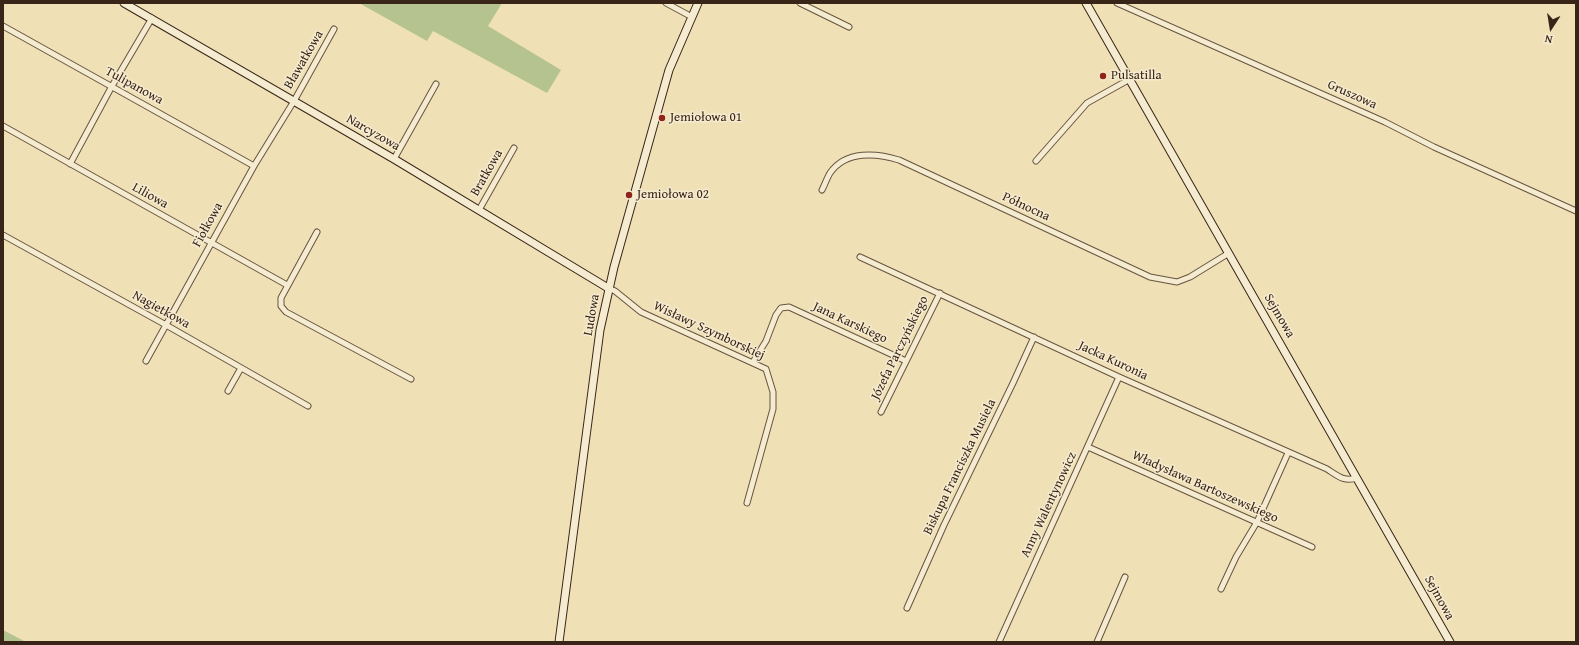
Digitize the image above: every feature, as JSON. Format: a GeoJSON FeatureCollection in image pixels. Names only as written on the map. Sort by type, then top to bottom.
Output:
{"type":"FeatureCollection","features":[{"type":"Feature","properties":{"kind":"main road","name":"Narcyzowa"},"geometry":{"type":"LineString","coordinates":[[124,3],[394,159],[608,288]]}},
{"type":"Feature","properties":{"kind":"main road","name":"Ludowa"},"geometry":{"type":"LineString","coordinates":[[561,641],[600,330],[608,288],[669,70],[698,3]]}},
{"type":"Feature","properties":{"kind":"main road","name":"Sejmowa"},"geometry":{"type":"LineString","coordinates":[[1086,3],[1450,642]]}},
{"type":"Feature","properties":{"kind":"street"},"geometry":{"type":"LineString","coordinates":[[666,3],[692,17]]}},
{"type":"Feature","properties":{"kind":"street"},"geometry":{"type":"LineString","coordinates":[[800,3],[849,27]]}},
{"type":"Feature","properties":{"kind":"street","name":"Gruszowa"},"geometry":{"type":"LineString","coordinates":[[1117,3],[1385,122],[1434,147],[1576,211]]}},
{"type":"Feature","properties":{"kind":"street"},"geometry":{"type":"LineString","coordinates":[[70,164],[112,86],[152,18]]}},
{"type":"Feature","properties":{"kind":"street","name":"Tulipanowa"},"geometry":{"type":"LineString","coordinates":[[3,26],[254,166]]}},
{"type":"Feature","properties":{"kind":"street","name":"Bławatkowa"},"geometry":{"type":"LineString","coordinates":[[294,101],[334,29]]}},
{"type":"Feature","properties":{"kind":"street"},"geometry":{"type":"LineString","coordinates":[[1036,162],[1087,103],[1130,79]]}},
{"type":"Feature","properties":{"kind":"street"},"geometry":{"type":"LineString","coordinates":[[394,159],[436,84]]}},
{"type":"Feature","properties":{"kind":"street","name":"Fiołkowa"},"geometry":{"type":"LineString","coordinates":[[146,361],[210,242],[294,101]]}},
{"type":"Feature","properties":{"kind":"street","name":"Liliowa"},"geometry":{"type":"LineString","coordinates":[[3,126],[287,285]]}},
{"type":"Feature","properties":{"kind":"street","name":"Bratkowa"},"geometry":{"type":"LineString","coordinates":[[479,210],[514,148]]}},
{"type":"Feature","properties":{"kind":"street","name":"Północna"},"geometry":{"type":"LineString","coordinates":[[822,190],[830,173],[843,161],[865,154],[878,155],[899,160],[1150,277],[1177,282],[1190,277],[1229,253]]}},
{"type":"Feature","properties":{"kind":"street"},"geometry":{"type":"LineString","coordinates":[[317,232],[287,285],[281,298],[281,306],[286,312],[411,379]]}},
{"type":"Feature","properties":{"kind":"street","name":"Nagietkowa"},"geometry":{"type":"LineString","coordinates":[[3,234],[308,406]]}},
{"type":"Feature","properties":{"kind":"street","name":"Jacka Kuronia"},"geometry":{"type":"LineString","coordinates":[[860,257],[1119,377],[1327,469],[1345,480],[1357,478]]}},
{"type":"Feature","properties":{"kind":"street","name":"Wisławy Szymborskiej"},"geometry":{"type":"LineString","coordinates":[[608,288],[615,291],[641,312],[766,369],[772,385],[774,399],[773,409],[747,503]]}},
{"type":"Feature","properties":{"kind":"street","name":"Józefa Parczyńskiego"},"geometry":{"type":"LineString","coordinates":[[881,412],[940,294]]}},
{"type":"Feature","properties":{"kind":"street","name":"Jana Karskiego"},"geometry":{"type":"LineString","coordinates":[[753,362],[766,341],[776,315],[781,308],[784,307],[789,307],[906,361]]}},
{"type":"Feature","properties":{"kind":"street","name":"Biskupa Franciszka Musiela"},"geometry":{"type":"LineString","coordinates":[[907,608],[944,525],[1034,337]]}},
{"type":"Feature","properties":{"kind":"street"},"geometry":{"type":"LineString","coordinates":[[228,391],[242,368]]}},
{"type":"Feature","properties":{"kind":"street","name":"Anny Walentynowicz"},"geometry":{"type":"LineString","coordinates":[[999,642],[1119,377]]}},
{"type":"Feature","properties":{"kind":"street","name":"Władysława Bartoszewskiego"},"geometry":{"type":"LineString","coordinates":[[1088,447],[1312,547]]}},
{"type":"Feature","properties":{"kind":"street"},"geometry":{"type":"LineString","coordinates":[[1221,589],[1236,557],[1257,522],[1288,453]]}},
{"type":"Feature","properties":{"kind":"street"},"geometry":{"type":"LineString","coordinates":[[1097,642],[1125,577]]}},
{"type":"Feature","properties":{"kind":"green space"},"geometry":{"type":"Polygon","coordinates":[[[359,3],[502,3],[488,26],[561,70],[547,93],[433,31],[427,41],[359,3]]]}},
{"type":"Feature","properties":{"kind":"green space"},"geometry":{"type":"Polygon","coordinates":[[[3,630],[26,642],[3,642],[3,630]]]}},
{"type":"Feature","properties":{"kind":"place","name":"Pulsatilla"},"geometry":{"type":"Point","coordinates":[1103,76]}},
{"type":"Feature","properties":{"kind":"place","name":"Jemiołowa 01"},"geometry":{"type":"Point","coordinates":[662,118]}},
{"type":"Feature","properties":{"kind":"place","name":"Jemiołowa 02"},"geometry":{"type":"Point","coordinates":[629,195]}}]}
